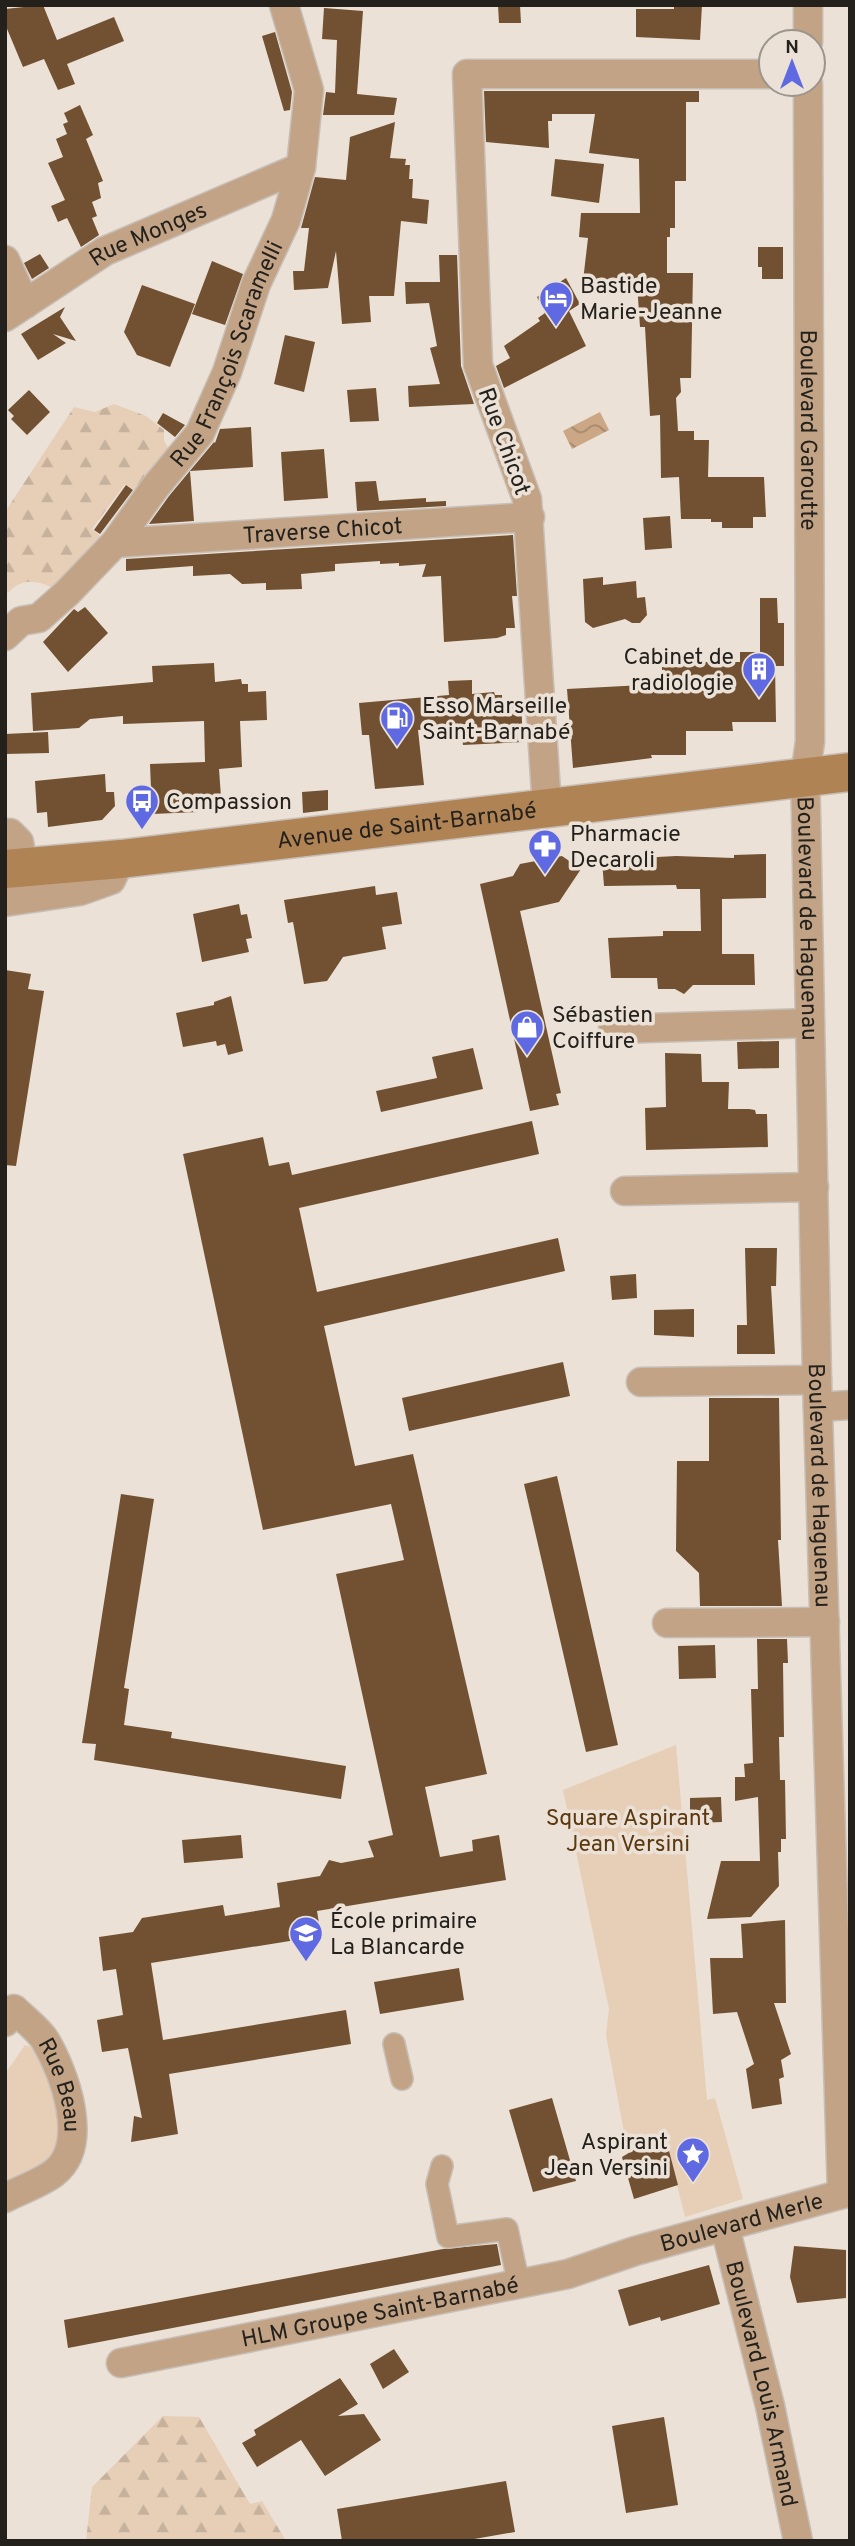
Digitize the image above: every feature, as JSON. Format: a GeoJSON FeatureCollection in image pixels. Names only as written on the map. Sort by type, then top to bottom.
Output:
{"type":"FeatureCollection","features":[{"type":"Feature","properties":{"kind":"main road","name":"Avenue de Saint-Barnabé"},"geometry":{"type":"LineString","coordinates":[[14,868],[121,859],[850,772]]}},
{"type":"Feature","properties":{"kind":"street","name":"Rue François Scaramelli"},"geometry":{"type":"LineString","coordinates":[[11,620],[39,618],[114,543],[156,486],[201,433],[228,372],[256,284],[286,220],[301,167],[309,90],[284,5]]}},
{"type":"Feature","properties":{"kind":"street"},"geometry":{"type":"LineString","coordinates":[[808,5],[808,28]]}},
{"type":"Feature","properties":{"kind":"street","name":"Rue Chicot"},"geometry":{"type":"LineString","coordinates":[[547,808],[530,517],[527,499],[478,365],[467,74],[757,74]]}},
{"type":"Feature","properties":{"kind":"street","name":"Boulevard Garoutte"},"geometry":{"type":"LineString","coordinates":[[805,777],[810,741],[808,98]]}},
{"type":"Feature","properties":{"kind":"street","name":"Rue Monges"},"geometry":{"type":"LineString","coordinates":[[15,310],[106,251],[301,167]]}},
{"type":"Feature","properties":{"kind":"street"},"geometry":{"type":"LineString","coordinates":[[5,260],[15,310]]}},
{"type":"Feature","properties":{"kind":"street","name":"Traverse Chicot"},"geometry":{"type":"LineString","coordinates":[[114,543],[530,517]]}},
{"type":"Feature","properties":{"kind":"street","name":"Boulevard de Haguenau"},"geometry":{"type":"LineString","coordinates":[[805,777],[818,1394],[834,1626],[846,2193]]}},
{"type":"Feature","properties":{"kind":"street"},"geometry":{"type":"LineString","coordinates":[[5,833],[10,833],[19,842],[14,868]]}},
{"type":"Feature","properties":{"kind":"street"},"geometry":{"type":"LineString","coordinates":[[5,902],[80,891],[111,880],[121,859]]}},
{"type":"Feature","properties":{"kind":"street"},"geometry":{"type":"LineString","coordinates":[[613,1028],[810,1023]]}},
{"type":"Feature","properties":{"kind":"street"},"geometry":{"type":"LineString","coordinates":[[625,1191],[814,1187]]}},
{"type":"Feature","properties":{"kind":"street"},"geometry":{"type":"LineString","coordinates":[[641,1382],[818,1394],[850,1405]]}},
{"type":"Feature","properties":{"kind":"street"},"geometry":{"type":"LineString","coordinates":[[667,1623],[834,1626]]}},
{"type":"Feature","properties":{"kind":"street","name":"Rue Beau"},"geometry":{"type":"LineString","coordinates":[[5,2022],[14,2010],[44,2038],[60,2071],[74,2126],[66,2156],[55,2172],[5,2198]]}},
{"type":"Feature","properties":{"kind":"street"},"geometry":{"type":"LineString","coordinates":[[394,2044],[402,2079]]}},
{"type":"Feature","properties":{"kind":"street"},"geometry":{"type":"LineString","coordinates":[[442,2166],[437,2183],[448,2237],[507,2229],[519,2284]]}},
{"type":"Feature","properties":{"kind":"street","name":"Boulevard Merle"},"geometry":{"type":"LineString","coordinates":[[635,2251],[846,2193]]}},
{"type":"Feature","properties":{"kind":"street","name":"Boulevard Louis Armand"},"geometry":{"type":"LineString","coordinates":[[725,2227],[770,2406],[799,2541]]}},
{"type":"Feature","properties":{"kind":"street","name":"HLM Groupe Saint-Barnabé"},"geometry":{"type":"LineString","coordinates":[[121,2363],[568,2274],[635,2251]]}},
{"type":"Feature","properties":{"kind":"green space"},"geometry":{"type":"Polygon","coordinates":[[[114,404],[146,416],[164,430],[164,440],[173,458],[143,495],[125,484],[92,529],[107,542],[60,591],[39,583],[26,582],[8,593],[5,591],[5,512],[74,407],[95,412],[114,404]]]}},
{"type":"Feature","properties":{"kind":"green space","name":"Square Aspirant Jean Versini"},"geometry":{"type":"Polygon","coordinates":[[[676,1745],[707,2100],[715,2098],[743,2199],[685,2217],[664,2133],[628,2154],[606,2035],[609,2009],[563,1790],[676,1745]]]}},
{"type":"Feature","properties":{"kind":"green space"},"geometry":{"type":"Polygon","coordinates":[[[25,2045],[37,2049],[63,2111],[59,2157],[5,2190],[5,2074],[25,2045]]]}},
{"type":"Feature","properties":{"kind":"green space"},"geometry":{"type":"Polygon","coordinates":[[[163,2416],[199,2417],[250,2504],[262,2501],[286,2541],[86,2541],[92,2487],[163,2416]]]}},
{"type":"Feature","properties":{"kind":"water"},"geometry":{"type":"Polygon","coordinates":[[[600,412],[609,430],[572,449],[563,431],[600,412]]]}},
{"type":"Feature","properties":{"kind":"building"},"geometry":{"type":"Polygon","coordinates":[[[43,5],[57,40],[114,17],[124,41],[67,64],[75,84],[58,90],[44,59],[23,67],[5,24],[5,9],[43,5]]]}},
{"type":"Feature","properties":{"kind":"building"},"geometry":{"type":"Polygon","coordinates":[[[498,5],[520,5],[521,23],[499,23],[498,5]]]}},
{"type":"Feature","properties":{"kind":"building"},"geometry":{"type":"Polygon","coordinates":[[[674,5],[702,5],[700,40],[636,37],[636,9],[674,9],[674,5]]]}},
{"type":"Feature","properties":{"kind":"building"},"geometry":{"type":"Polygon","coordinates":[[[324,8],[363,11],[357,94],[397,98],[394,115],[323,115],[326,92],[335,93],[337,40],[322,39],[324,8]]]}},
{"type":"Feature","properties":{"kind":"building"},"geometry":{"type":"Polygon","coordinates":[[[275,32],[292,92],[290,110],[284,111],[262,36],[275,32]]]}},
{"type":"Feature","properties":{"kind":"building"},"geometry":{"type":"Polygon","coordinates":[[[484,91],[699,91],[699,102],[686,102],[686,181],[675,181],[675,228],[670,228],[670,237],[667,237],[667,273],[693,273],[691,378],[680,378],[681,392],[676,398],[678,431],[694,431],[694,440],[709,440],[708,477],[764,477],[766,517],[753,517],[753,528],[722,528],[722,522],[711,522],[711,519],[681,519],[679,477],[661,478],[660,415],[650,416],[645,327],[640,327],[637,283],[583,281],[588,238],[579,237],[581,213],[640,213],[639,159],[589,153],[595,114],[552,114],[552,121],[548,121],[549,148],[486,142],[484,91]]]}},
{"type":"Feature","properties":{"kind":"building"},"geometry":{"type":"Polygon","coordinates":[[[80,105],[93,135],[86,139],[103,181],[98,183],[101,198],[92,202],[97,216],[92,218],[99,235],[81,247],[67,218],[58,222],[51,206],[65,200],[48,163],[63,157],[56,139],[67,134],[63,124],[68,122],[64,113],[80,105]]]}},
{"type":"Feature","properties":{"kind":"building"},"geometry":{"type":"Polygon","coordinates":[[[395,122],[390,158],[406,159],[405,165],[410,165],[409,179],[413,179],[412,198],[429,200],[427,224],[401,221],[394,296],[369,296],[371,322],[342,324],[336,251],[328,288],[294,290],[293,271],[304,271],[309,228],[301,228],[315,177],[346,180],[350,137],[395,122]]]}},
{"type":"Feature","properties":{"kind":"building"},"geometry":{"type":"Polygon","coordinates":[[[555,159],[604,164],[599,203],[551,196],[555,159]]]}},
{"type":"Feature","properties":{"kind":"building"},"geometry":{"type":"Polygon","coordinates":[[[758,247],[783,247],[783,279],[762,279],[762,267],[758,267],[758,247]]]}},
{"type":"Feature","properties":{"kind":"building"},"geometry":{"type":"Polygon","coordinates":[[[40,254],[49,268],[32,279],[24,263],[40,254]]]}},
{"type":"Feature","properties":{"kind":"building"},"geometry":{"type":"Polygon","coordinates":[[[439,255],[457,255],[461,366],[474,404],[409,407],[408,386],[440,384],[430,348],[437,346],[429,303],[406,304],[405,282],[440,282],[439,255]]]}},
{"type":"Feature","properties":{"kind":"building"},"geometry":{"type":"Polygon","coordinates":[[[212,261],[243,274],[225,325],[192,314],[212,261]]]}},
{"type":"Feature","properties":{"kind":"building","name":"Bastide Marie-Jeanne"},"geometry":{"type":"Polygon","coordinates":[[[566,278],[580,304],[569,311],[586,346],[504,388],[496,366],[510,358],[504,346],[540,321],[538,318],[545,313],[537,297],[566,278]]]}},
{"type":"Feature","properties":{"kind":"building"},"geometry":{"type":"Polygon","coordinates":[[[142,285],[195,304],[170,367],[137,355],[124,332],[142,285]]]}},
{"type":"Feature","properties":{"kind":"building"},"geometry":{"type":"Polygon","coordinates":[[[65,307],[60,317],[76,341],[53,334],[66,343],[38,360],[21,334],[65,307]]]}},
{"type":"Feature","properties":{"kind":"building"},"geometry":{"type":"Polygon","coordinates":[[[285,335],[315,342],[304,392],[274,384],[285,335]]]}},
{"type":"Feature","properties":{"kind":"building"},"geometry":{"type":"Polygon","coordinates":[[[376,388],[379,421],[350,422],[347,390],[376,388]]]}},
{"type":"Feature","properties":{"kind":"building"},"geometry":{"type":"Polygon","coordinates":[[[29,390],[50,412],[27,435],[11,419],[14,416],[8,410],[29,390]]]}},
{"type":"Feature","properties":{"kind":"building"},"geometry":{"type":"Polygon","coordinates":[[[163,413],[185,425],[175,437],[157,423],[163,413]]]}},
{"type":"Feature","properties":{"kind":"building"},"geometry":{"type":"Polygon","coordinates":[[[251,427],[253,467],[190,471],[194,521],[149,524],[169,496],[214,442],[215,443],[220,429],[251,427]]]}},
{"type":"Feature","properties":{"kind":"building"},"geometry":{"type":"Polygon","coordinates":[[[324,449],[328,498],[284,501],[281,452],[324,449]]]}},
{"type":"Feature","properties":{"kind":"building"},"geometry":{"type":"Polygon","coordinates":[[[376,481],[379,501],[426,498],[426,502],[446,501],[446,506],[357,511],[355,482],[376,481]]]}},
{"type":"Feature","properties":{"kind":"building"},"geometry":{"type":"Polygon","coordinates":[[[126,485],[133,490],[100,534],[94,530],[126,485]]]}},
{"type":"Feature","properties":{"kind":"building"},"geometry":{"type":"Polygon","coordinates":[[[670,516],[672,548],[645,550],[643,518],[670,516]]]}},
{"type":"Feature","properties":{"kind":"building"},"geometry":{"type":"Polygon","coordinates":[[[513,535],[517,596],[512,596],[515,628],[506,628],[506,635],[497,638],[444,642],[441,576],[422,577],[426,564],[399,566],[399,563],[380,564],[380,561],[335,564],[335,571],[301,574],[302,589],[266,590],[266,583],[242,584],[230,574],[193,576],[193,566],[126,571],[126,559],[513,535]]]}},
{"type":"Feature","properties":{"kind":"building"},"geometry":{"type":"Polygon","coordinates":[[[603,577],[603,585],[636,581],[637,598],[645,597],[647,615],[640,623],[625,619],[593,628],[585,622],[583,579],[603,577]]]}},
{"type":"Feature","properties":{"kind":"building"},"geometry":{"type":"Polygon","coordinates":[[[760,598],[777,598],[778,623],[784,623],[784,666],[775,666],[776,722],[732,722],[733,731],[686,731],[686,755],[651,755],[652,758],[573,768],[567,689],[662,684],[662,667],[683,667],[684,654],[702,654],[702,662],[740,662],[740,652],[760,652],[760,598]]]}},
{"type":"Feature","properties":{"kind":"building"},"geometry":{"type":"Polygon","coordinates":[[[85,607],[108,633],[68,672],[43,642],[74,609],[78,612],[85,607]]]}},
{"type":"Feature","properties":{"kind":"building"},"geometry":{"type":"Polygon","coordinates":[[[214,663],[215,682],[241,679],[242,684],[248,684],[248,692],[266,691],[267,720],[240,721],[242,767],[219,769],[222,811],[152,814],[150,764],[205,762],[204,721],[123,724],[123,716],[90,719],[79,728],[33,731],[31,693],[153,682],[152,666],[214,663]]]}},
{"type":"Feature","properties":{"kind":"building"},"geometry":{"type":"Polygon","coordinates":[[[472,680],[472,694],[494,692],[495,695],[502,695],[502,702],[521,700],[523,742],[463,745],[461,726],[418,730],[424,785],[375,789],[369,735],[362,735],[359,703],[449,695],[448,681],[472,680]]]}},
{"type":"Feature","properties":{"kind":"building"},"geometry":{"type":"Polygon","coordinates":[[[48,732],[49,753],[5,754],[5,734],[48,732]]]}},
{"type":"Feature","properties":{"kind":"building"},"geometry":{"type":"Polygon","coordinates":[[[105,774],[106,792],[114,792],[115,806],[102,820],[48,827],[47,812],[37,813],[35,781],[105,774]]]}},
{"type":"Feature","properties":{"kind":"building"},"geometry":{"type":"Polygon","coordinates":[[[328,790],[328,810],[303,813],[302,792],[328,790]]]}},
{"type":"Feature","properties":{"kind":"building"},"geometry":{"type":"Polygon","coordinates":[[[766,854],[766,898],[722,899],[722,954],[754,954],[755,985],[693,985],[684,994],[675,989],[658,989],[657,978],[611,978],[608,938],[663,936],[663,931],[701,931],[700,889],[677,889],[676,885],[604,886],[602,860],[676,856],[734,858],[734,855],[766,854]]]}},
{"type":"Feature","properties":{"kind":"building"},"geometry":{"type":"Polygon","coordinates":[[[562,856],[581,869],[559,902],[520,911],[561,1093],[556,1094],[559,1105],[530,1111],[480,884],[513,876],[520,864],[562,856]]]}},
{"type":"Feature","properties":{"kind":"building"},"geometry":{"type":"Polygon","coordinates":[[[375,886],[376,895],[397,892],[402,924],[382,927],[386,949],[343,957],[327,981],[304,984],[293,922],[288,923],[284,900],[375,886]]]}},
{"type":"Feature","properties":{"kind":"building"},"geometry":{"type":"Polygon","coordinates":[[[239,904],[241,915],[247,914],[252,938],[246,939],[249,952],[202,962],[193,914],[239,904]]]}},
{"type":"Feature","properties":{"kind":"building"},"geometry":{"type":"Polygon","coordinates":[[[5,970],[31,974],[28,989],[44,991],[16,1166],[5,1165],[5,970]]]}},
{"type":"Feature","properties":{"kind":"building"},"geometry":{"type":"Polygon","coordinates":[[[231,996],[243,1051],[228,1055],[225,1044],[217,1046],[216,1041],[183,1047],[176,1013],[214,1005],[214,1002],[231,996]]]}},
{"type":"Feature","properties":{"kind":"building"},"geometry":{"type":"Polygon","coordinates":[[[779,1041],[779,1068],[738,1069],[737,1042],[779,1041]]]}},
{"type":"Feature","properties":{"kind":"building"},"geometry":{"type":"Polygon","coordinates":[[[473,1048],[483,1089],[381,1112],[376,1091],[437,1078],[432,1057],[473,1048]]]}},
{"type":"Feature","properties":{"kind":"building"},"geometry":{"type":"Polygon","coordinates":[[[665,1053],[701,1054],[702,1082],[729,1082],[728,1109],[749,1109],[755,1110],[756,1114],[767,1114],[768,1147],[646,1150],[645,1108],[666,1107],[665,1053]]]}},
{"type":"Feature","properties":{"kind":"building"},"geometry":{"type":"Polygon","coordinates":[[[532,1121],[539,1154],[299,1208],[317,1292],[558,1238],[565,1271],[324,1326],[355,1466],[413,1454],[487,1774],[425,1787],[440,1857],[473,1851],[472,1840],[499,1835],[506,1880],[317,1911],[321,1936],[151,1963],[163,2040],[346,2010],[351,2044],[169,2074],[178,2134],[131,2142],[134,2116],[142,2118],[128,2048],[102,2052],[97,2020],[123,2015],[116,1969],[103,1971],[99,1937],[133,1932],[142,1918],[223,1905],[225,1916],[280,1907],[277,1883],[320,1876],[329,1860],[341,1863],[374,1857],[368,1841],[393,1835],[336,1574],[404,1560],[391,1504],[263,1530],[183,1154],[263,1137],[269,1166],[289,1162],[292,1175],[532,1121]]]}},
{"type":"Feature","properties":{"kind":"building"},"geometry":{"type":"Polygon","coordinates":[[[745,1248],[777,1248],[776,1286],[771,1286],[775,1354],[737,1354],[737,1325],[747,1325],[745,1248]]]}},
{"type":"Feature","properties":{"kind":"building"},"geometry":{"type":"Polygon","coordinates":[[[636,1274],[637,1298],[612,1300],[610,1276],[636,1274]]]}},
{"type":"Feature","properties":{"kind":"building"},"geometry":{"type":"Polygon","coordinates":[[[694,1309],[694,1337],[654,1335],[654,1310],[694,1309]]]}},
{"type":"Feature","properties":{"kind":"building"},"geometry":{"type":"Polygon","coordinates":[[[563,1362],[570,1396],[409,1431],[402,1398],[563,1362]]]}},
{"type":"Feature","properties":{"kind":"building"},"geometry":{"type":"Polygon","coordinates":[[[709,1398],[779,1398],[781,1540],[778,1540],[782,1606],[700,1606],[699,1573],[676,1551],[677,1461],[709,1461],[709,1398]]]}},
{"type":"Feature","properties":{"kind":"building"},"geometry":{"type":"Polygon","coordinates":[[[557,1476],[618,1745],[586,1752],[524,1484],[557,1476]]]}},
{"type":"Feature","properties":{"kind":"building"},"geometry":{"type":"Polygon","coordinates":[[[121,1494],[154,1499],[124,1688],[129,1689],[124,1725],[172,1732],[171,1738],[346,1766],[341,1799],[94,1760],[96,1744],[82,1743],[121,1494]]]}},
{"type":"Feature","properties":{"kind":"building"},"geometry":{"type":"Polygon","coordinates":[[[757,1639],[787,1639],[788,1663],[783,1663],[784,1737],[779,1737],[780,1780],[785,1780],[786,1839],[781,1839],[781,1852],[778,1852],[779,1886],[751,1917],[707,1919],[721,1861],[760,1861],[758,1797],[735,1801],[735,1777],[745,1777],[744,1764],[753,1763],[751,1689],[758,1689],[757,1639]]]}},
{"type":"Feature","properties":{"kind":"building"},"geometry":{"type":"Polygon","coordinates":[[[715,1645],[716,1678],[679,1679],[678,1646],[715,1645]]]}},
{"type":"Feature","properties":{"kind":"building"},"geometry":{"type":"Polygon","coordinates":[[[721,1797],[722,1822],[695,1823],[695,1818],[690,1818],[690,1798],[721,1797]]]}},
{"type":"Feature","properties":{"kind":"building"},"geometry":{"type":"Polygon","coordinates":[[[241,1835],[243,1858],[184,1863],[182,1840],[241,1835]]]}},
{"type":"Feature","properties":{"kind":"building"},"geometry":{"type":"Polygon","coordinates":[[[785,1920],[786,2003],[774,2003],[791,2054],[781,2060],[784,2077],[779,2079],[782,2104],[752,2109],[746,2069],[754,2064],[737,2012],[713,2014],[710,1958],[743,1958],[741,1924],[785,1920]]]}},
{"type":"Feature","properties":{"kind":"building"},"geometry":{"type":"Polygon","coordinates":[[[459,1968],[464,2000],[380,2014],[374,1982],[459,1968]]]}},
{"type":"Feature","properties":{"kind":"building"},"geometry":{"type":"Polygon","coordinates":[[[552,2098],[576,2181],[533,2192],[509,2110],[552,2098]]]}},
{"type":"Feature","properties":{"kind":"building"},"geometry":{"type":"Polygon","coordinates":[[[664,2132],[678,2185],[634,2199],[622,2157],[664,2132]]]}},
{"type":"Feature","properties":{"kind":"building"},"geometry":{"type":"Polygon","coordinates":[[[497,2244],[501,2265],[68,2348],[64,2320],[443,2249],[497,2244]]]}},
{"type":"Feature","properties":{"kind":"building"},"geometry":{"type":"Polygon","coordinates":[[[794,2246],[846,2250],[846,2298],[797,2303],[790,2277],[794,2246]]]}},
{"type":"Feature","properties":{"kind":"building"},"geometry":{"type":"Polygon","coordinates":[[[709,2265],[720,2304],[661,2321],[660,2317],[629,2326],[618,2290],[709,2265]]]}},
{"type":"Feature","properties":{"kind":"building"},"geometry":{"type":"Polygon","coordinates":[[[394,2349],[409,2372],[383,2389],[370,2364],[394,2349]]]}},
{"type":"Feature","properties":{"kind":"building"},"geometry":{"type":"Polygon","coordinates":[[[340,2378],[358,2404],[338,2416],[364,2414],[381,2440],[325,2476],[301,2440],[257,2467],[242,2443],[256,2435],[254,2430],[340,2378]]]}},
{"type":"Feature","properties":{"kind":"building"},"geometry":{"type":"Polygon","coordinates":[[[664,2417],[678,2505],[626,2513],[612,2426],[664,2417]]]}},
{"type":"Feature","properties":{"kind":"building"},"geometry":{"type":"Polygon","coordinates":[[[506,2481],[515,2532],[463,2541],[342,2541],[337,2509],[506,2481]]]}},
{"type":"Feature","properties":{"kind":"place","name":"Bastide Marie-Jeanne"},"geometry":{"type":"Point","coordinates":[556,328]}},
{"type":"Feature","properties":{"kind":"place","name":"Cabinet de radiologie"},"geometry":{"type":"Point","coordinates":[759,699]}},
{"type":"Feature","properties":{"kind":"place","name":"Esso Marseille Saint-Barnabé"},"geometry":{"type":"Point","coordinates":[397,748]}},
{"type":"Feature","properties":{"kind":"place","name":"Compassion"},"geometry":{"type":"Point","coordinates":[142,831]}},
{"type":"Feature","properties":{"kind":"place","name":"Pharmacie Decaroli"},"geometry":{"type":"Point","coordinates":[545,876]}},
{"type":"Feature","properties":{"kind":"place","name":"Sébastien Coiffure"},"geometry":{"type":"Point","coordinates":[527,1057]}},
{"type":"Feature","properties":{"kind":"place","name":"École primaire La Blancarde"},"geometry":{"type":"Point","coordinates":[306,1963]}},
{"type":"Feature","properties":{"kind":"place","name":"Aspirant Jean Versini"},"geometry":{"type":"Point","coordinates":[693,2184]}}]}
